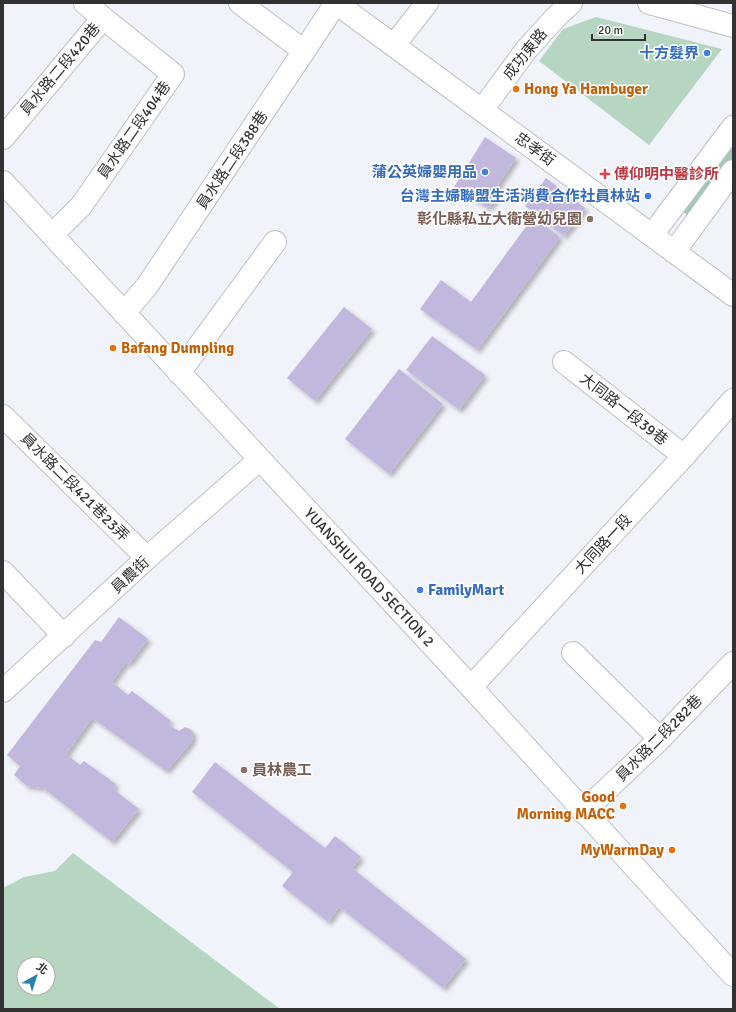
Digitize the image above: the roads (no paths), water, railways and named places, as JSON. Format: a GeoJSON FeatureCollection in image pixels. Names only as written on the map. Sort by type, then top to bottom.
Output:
{"type":"FeatureCollection","features":[{"type":"Feature","properties":{"kind":"street","name":"員水路二段420巷"},"geometry":{"type":"LineString","coordinates":[[3,138],[103,18],[85,3]]}},
{"type":"Feature","properties":{"kind":"street"},"geometry":{"type":"LineString","coordinates":[[240,3],[304,51]]}},
{"type":"Feature","properties":{"kind":"street","name":"員水路二段388巷"},"geometry":{"type":"LineString","coordinates":[[124,313],[147,286],[336,3]]}},
{"type":"Feature","properties":{"kind":"street","name":"忠孝街"},"geometry":{"type":"LineString","coordinates":[[336,3],[733,295]]}},
{"type":"Feature","properties":{"kind":"street"},"geometry":{"type":"LineString","coordinates":[[394,45],[427,3]]}},
{"type":"Feature","properties":{"kind":"street","name":"成功東路"},"geometry":{"type":"LineString","coordinates":[[482,110],[526,50],[571,3]]}},
{"type":"Feature","properties":{"kind":"street"},"geometry":{"type":"LineString","coordinates":[[663,5],[733,26]]}},
{"type":"Feature","properties":{"kind":"street","name":"員水路二段404巷"},"geometry":{"type":"LineString","coordinates":[[52,235],[81,206],[173,74],[103,18]]}},
{"type":"Feature","properties":{"kind":"street"},"geometry":{"type":"LineString","coordinates":[[652,235],[733,127]]}},
{"type":"Feature","properties":{"kind":"street"},"geometry":{"type":"LineString","coordinates":[[674,252],[733,171]]}},
{"type":"Feature","properties":{"kind":"street","name":"YUANSHUI ROAD SECTION 2"},"geometry":{"type":"LineString","coordinates":[[3,182],[471,687],[583,812],[733,975]]}},
{"type":"Feature","properties":{"kind":"street"},"geometry":{"type":"LineString","coordinates":[[179,373],[274,242]]}},
{"type":"Feature","properties":{"kind":"street","name":"大同路一段39巷"},"geometry":{"type":"LineString","coordinates":[[564,362],[684,456]]}},
{"type":"Feature","properties":{"kind":"street","name":"大同路一段"},"geometry":{"type":"LineString","coordinates":[[471,687],[684,456],[733,400]]}},
{"type":"Feature","properties":{"kind":"street","name":"員水路二段421巷23弄"},"geometry":{"type":"LineString","coordinates":[[3,416],[147,558]]}},
{"type":"Feature","properties":{"kind":"street","name":"員農街"},"geometry":{"type":"LineString","coordinates":[[3,691],[147,558],[260,460]]}},
{"type":"Feature","properties":{"kind":"street"},"geometry":{"type":"LineString","coordinates":[[3,572],[64,636]]}},
{"type":"Feature","properties":{"kind":"street"},"geometry":{"type":"LineString","coordinates":[[573,653],[660,739]]}},
{"type":"Feature","properties":{"kind":"street","name":"員水路二段282巷"},"geometry":{"type":"LineString","coordinates":[[583,812],[660,739],[733,663]]}},
{"type":"Feature","properties":{"kind":"place","name":"十方髮界"},"geometry":{"type":"Point","coordinates":[707,53]}},
{"type":"Feature","properties":{"kind":"place","name":"Hong Ya Hambuger"},"geometry":{"type":"Point","coordinates":[516,89]}},
{"type":"Feature","properties":{"kind":"place","name":"蒲公英婦嬰用品"},"geometry":{"type":"Point","coordinates":[485,172]}},
{"type":"Feature","properties":{"kind":"place","name":"傅仰明中醫診所"},"geometry":{"type":"Point","coordinates":[605,174]}},
{"type":"Feature","properties":{"kind":"place","name":"台灣主婦聯盟生活消費合作社員林站"},"geometry":{"type":"Point","coordinates":[648,196]}},
{"type":"Feature","properties":{"kind":"place","name":"彰化縣私立大衛營幼兒園"},"geometry":{"type":"Point","coordinates":[590,219]}},
{"type":"Feature","properties":{"kind":"place","name":"Bafang Dumpling"},"geometry":{"type":"Point","coordinates":[113,348]}},
{"type":"Feature","properties":{"kind":"place","name":"FamilyMart"},"geometry":{"type":"Point","coordinates":[420,590]}},
{"type":"Feature","properties":{"kind":"place","name":"員林農工"},"geometry":{"type":"Point","coordinates":[244,770]}},
{"type":"Feature","properties":{"kind":"place","name":"Good Morning MACC"},"geometry":{"type":"Point","coordinates":[623,806]}},
{"type":"Feature","properties":{"kind":"place","name":"MyWarmDay"},"geometry":{"type":"Point","coordinates":[672,850]}}]}
